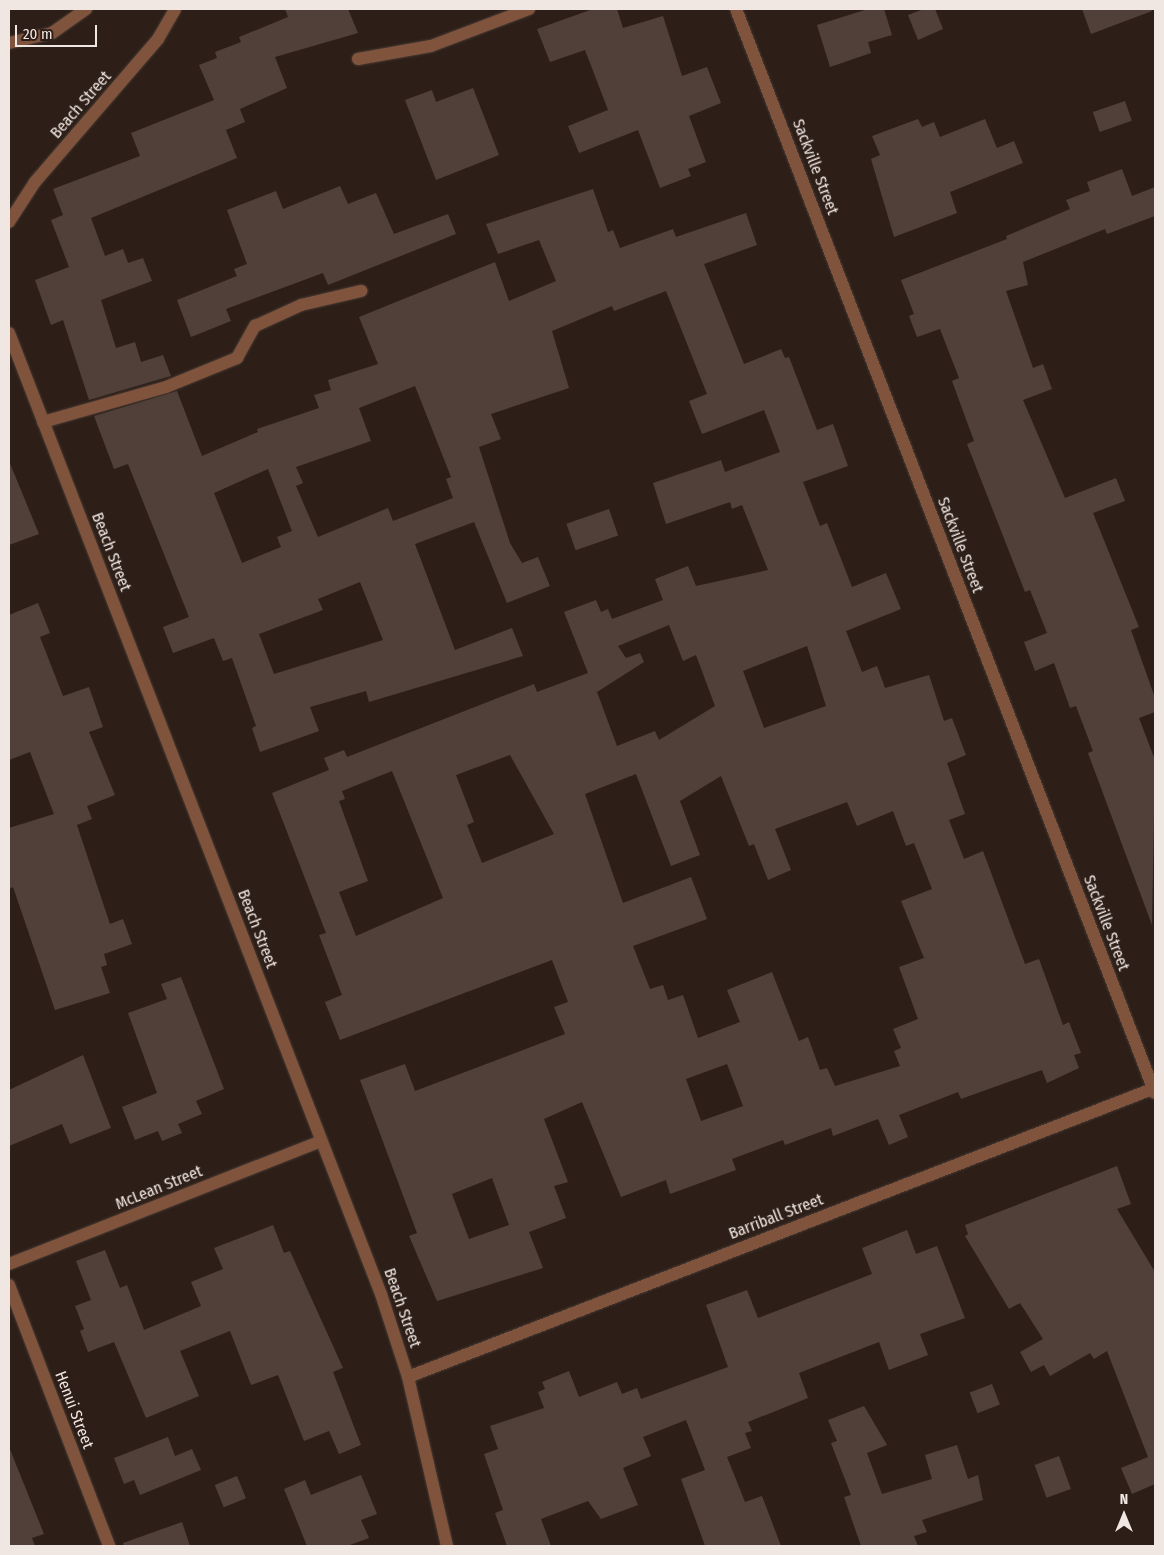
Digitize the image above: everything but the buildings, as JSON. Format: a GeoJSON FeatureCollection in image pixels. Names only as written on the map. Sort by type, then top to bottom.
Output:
{"type":"FeatureCollection","features":[{"type":"Feature","properties":{"kind":"street"},"geometry":{"type":"LineString","coordinates":[[9,43],[52,33],[86,9]]}},
{"type":"Feature","properties":{"kind":"street","name":"Beach Street"},"geometry":{"type":"LineString","coordinates":[[9,222],[35,182],[158,39],[175,9]]}},
{"type":"Feature","properties":{"kind":"street"},"geometry":{"type":"LineString","coordinates":[[358,59],[431,46],[529,9]]}},
{"type":"Feature","properties":{"kind":"street","name":"Sackville Street"},"geometry":{"type":"LineString","coordinates":[[736,9],[1155,1090]]}},
{"type":"Feature","properties":{"kind":"street"},"geometry":{"type":"LineString","coordinates":[[43,422],[174,384],[237,358],[255,326],[301,305],[361,291]]}},
{"type":"Feature","properties":{"kind":"street","name":"Beach Street"},"geometry":{"type":"LineString","coordinates":[[9,333],[321,1141],[408,1376],[447,1546]]}},
{"type":"Feature","properties":{"kind":"street","name":"Barriball Street"},"geometry":{"type":"LineString","coordinates":[[408,1376],[1155,1090]]}},
{"type":"Feature","properties":{"kind":"street","name":"McLean Street"},"geometry":{"type":"LineString","coordinates":[[9,1264],[321,1141]]}},
{"type":"Feature","properties":{"kind":"street","name":"Henui Street"},"geometry":{"type":"LineString","coordinates":[[9,1285],[109,1546]]}}]}
